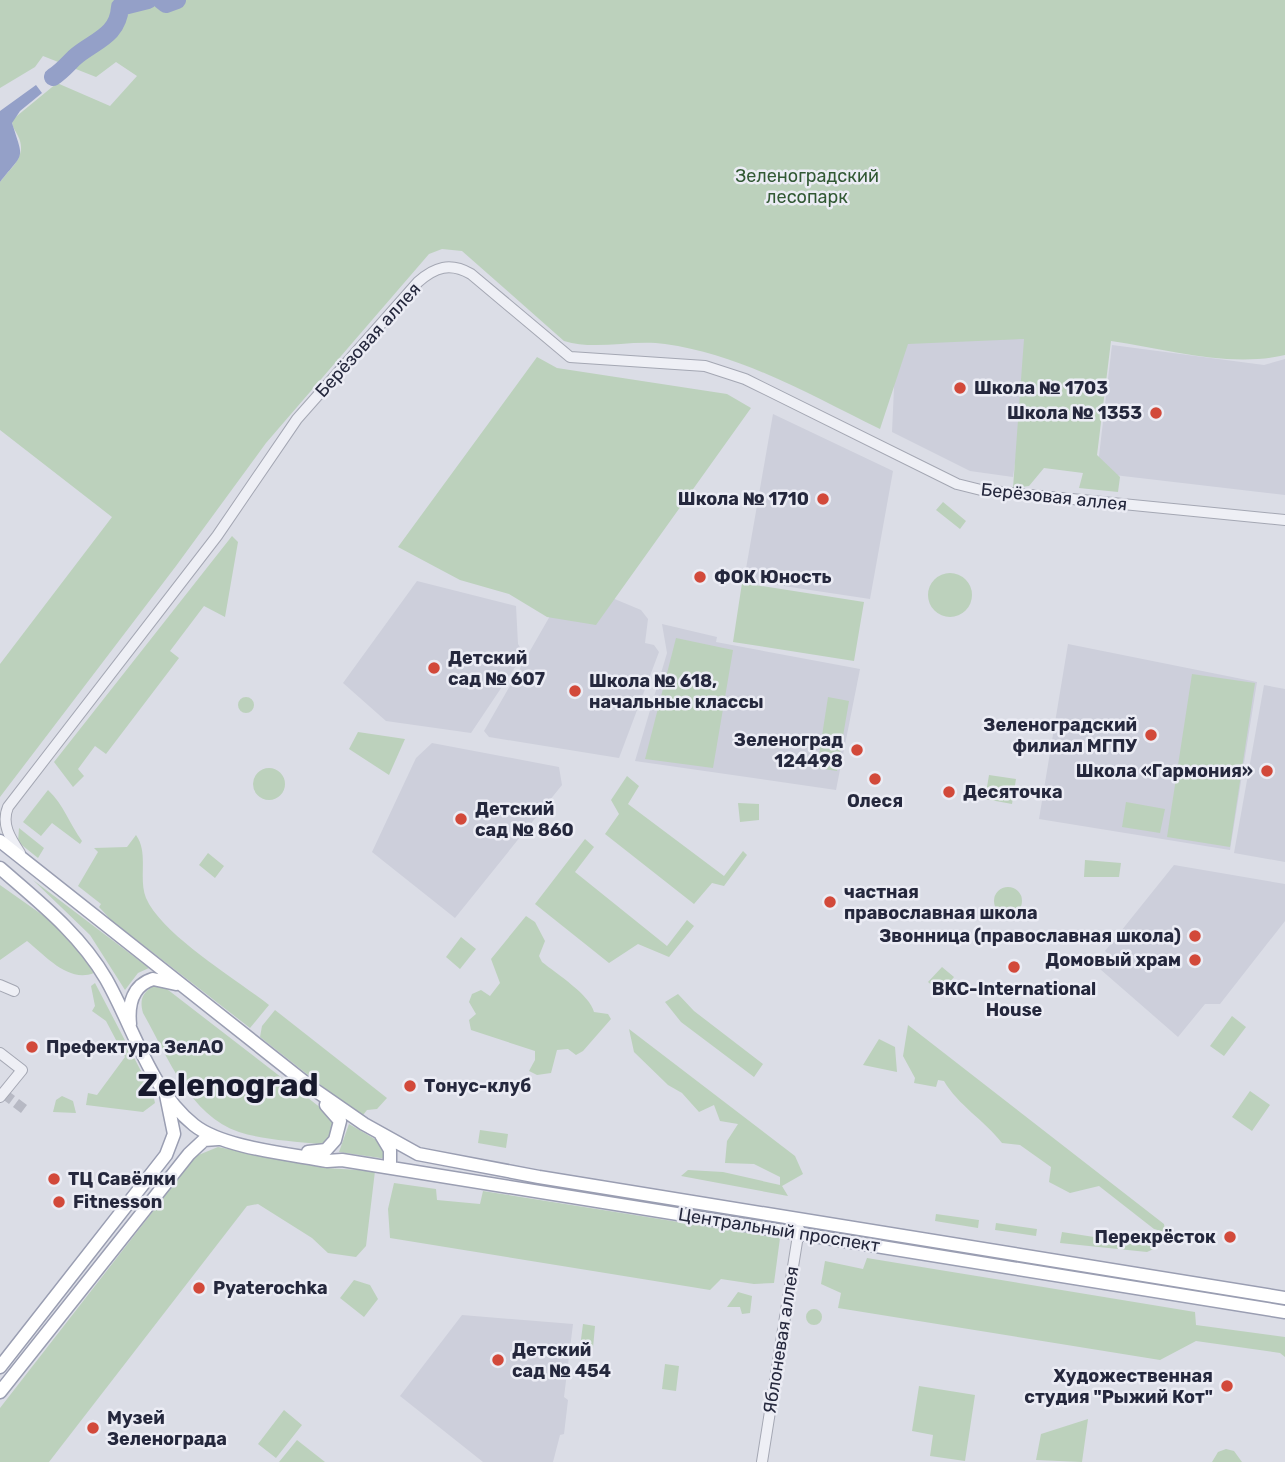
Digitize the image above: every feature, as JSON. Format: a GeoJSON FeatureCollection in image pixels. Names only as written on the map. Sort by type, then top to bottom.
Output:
{"type":"FeatureCollection","features":[{"type":"Feature","properties":{"kind":"main road","name":"Центральный проспект"},"geometry":{"type":"LineString","coordinates":[[0,841],[312,1088],[379,1133],[430,1157],[800,1218],[932,1248],[1285,1312]]}},
{"type":"Feature","properties":{"kind":"main road","name":"Центральный проспект"},"geometry":{"type":"LineString","coordinates":[[0,868],[54,914],[83,945],[106,979],[164,1090],[193,1125],[222,1138],[273,1151],[390,1167],[798,1234],[932,1248],[1285,1298]]}},
{"type":"Feature","properties":{"kind":"main road","name":"Центральный проспект"},"geometry":{"type":"LineString","coordinates":[[131,1029],[131,1003],[139,986],[153,979],[186,989]]}},
{"type":"Feature","properties":{"kind":"main road","name":"Центральный проспект"},"geometry":{"type":"LineString","coordinates":[[273,1151],[286,1149],[314,1153],[326,1150],[335,1140],[340,1121],[312,1088]]}},
{"type":"Feature","properties":{"kind":"main road"},"geometry":{"type":"LineString","coordinates":[[0,1367],[166,1155],[174,1134],[164,1090]]}},
{"type":"Feature","properties":{"kind":"main road"},"geometry":{"type":"LineString","coordinates":[[379,1133],[390,1150],[390,1167]]}},
{"type":"Feature","properties":{"kind":"main road"},"geometry":{"type":"LineString","coordinates":[[0,1392],[189,1154],[204,1140],[222,1138]]}},
{"type":"Feature","properties":{"kind":"main road"},"geometry":{"type":"LineString","coordinates":[[705,1218],[712,1214],[713,1208],[707,1204]]}},
{"type":"Feature","properties":{"kind":"street","name":"Берёзовая аллея"},"geometry":{"type":"LineString","coordinates":[[4,809],[217,536],[297,419],[418,282],[436,269],[446,266],[471,274],[548,342],[570,357],[716,368],[957,484],[981,491],[1285,520]]}},
{"type":"Feature","properties":{"kind":"street"},"geometry":{"type":"LineString","coordinates":[[4,809],[7,831],[27,862]]}},
{"type":"Feature","properties":{"kind":"street"},"geometry":{"type":"LineString","coordinates":[[0,1053],[22,1070],[1,1094]]}},
{"type":"Feature","properties":{"kind":"street","name":"Яблоневая аллея"},"geometry":{"type":"LineString","coordinates":[[762,1462],[800,1218]]}},
{"type":"Feature","properties":{"kind":"shaded area","name":"Школа № 1703"},"geometry":{"type":"Polygon","coordinates":[[[1033,334],[1013,477],[970,471],[892,432],[896,344],[1033,334]]]}},
{"type":"Feature","properties":{"kind":"shaded area"},"geometry":{"type":"Polygon","coordinates":[[[1112,345],[1264,365],[1285,359],[1285,495],[1097,473],[1112,345]]]}},
{"type":"Feature","properties":{"kind":"shaded area","name":"Школа № 1710"},"geometry":{"type":"Polygon","coordinates":[[[773,414],[893,471],[870,599],[744,580],[773,414]]]}},
{"type":"Feature","properties":{"kind":"shaded area","name":"Детский сад № 607"},"geometry":{"type":"Polygon","coordinates":[[[417,581],[516,606],[518,644],[524,654],[471,733],[386,721],[343,683],[417,581]]]}},
{"type":"Feature","properties":{"kind":"shaded area","name":"Школа № 618, начальные классы"},"geometry":{"type":"Polygon","coordinates":[[[562,595],[605,595],[641,610],[648,619],[645,643],[654,645],[659,652],[619,758],[489,737],[484,731],[562,595]]]}},
{"type":"Feature","properties":{"kind":"shaded area"},"geometry":{"type":"Polygon","coordinates":[[[662,624],[717,637],[716,642],[860,669],[836,790],[635,761],[667,653],[662,624]]]}},
{"type":"Feature","properties":{"kind":"shaded area","name":"Зеленоградский филиал МГПУ"},"geometry":{"type":"Polygon","coordinates":[[[1068,644],[1257,682],[1230,850],[1039,819],[1068,644]]]}},
{"type":"Feature","properties":{"kind":"shaded area","name":"Школа «Гармония»"},"geometry":{"type":"Polygon","coordinates":[[[1264,685],[1285,689],[1285,862],[1234,853],[1264,685]]]}},
{"type":"Feature","properties":{"kind":"shaded area","name":"Детский сад № 860"},"geometry":{"type":"Polygon","coordinates":[[[432,743],[559,767],[562,785],[455,918],[372,852],[416,758],[432,743]]]}},
{"type":"Feature","properties":{"kind":"shaded area","name":"Звонница (православная школа)"},"geometry":{"type":"Polygon","coordinates":[[[1174,865],[1285,884],[1285,921],[1220,1004],[1205,1004],[1178,1037],[1100,969],[1110,956],[1105,951],[1174,865]]]}},
{"type":"Feature","properties":{"kind":"shaded area","name":"Детский сад № 454"},"geometry":{"type":"Polygon","coordinates":[[[462,1315],[573,1324],[564,1397],[568,1400],[564,1434],[560,1435],[553,1462],[483,1462],[400,1396],[462,1315]]]}},
{"type":"Feature","properties":{"kind":"green space","name":"Зеленоградский лесопарк"},"geometry":{"type":"Polygon","coordinates":[[[0,0],[1285,0],[1285,355],[1220,358],[1111,341],[1097,455],[1120,477],[1118,492],[1079,488],[1083,473],[1044,468],[1029,486],[1013,488],[1024,339],[908,344],[880,429],[776,378],[694,349],[652,343],[589,345],[564,341],[462,251],[442,249],[429,254],[266,443],[0,797],[0,664],[112,517],[0,430],[0,182],[17,161],[21,150],[12,120],[57,83],[110,106],[137,76],[116,62],[96,77],[43,56],[35,67],[0,88],[0,0]]]}},
{"type":"Feature","properties":{"kind":"green space"},"geometry":{"type":"Polygon","coordinates":[[[537,357],[557,368],[727,394],[751,408],[596,625],[547,617],[509,594],[460,580],[398,547],[537,357]]]}},
{"type":"Feature","properties":{"kind":"green space"},"geometry":{"type":"Polygon","coordinates":[[[943,502],[966,521],[960,529],[936,510],[943,502]]]}},
{"type":"Feature","properties":{"kind":"green space"},"geometry":{"type":"Polygon","coordinates":[[[232,536],[238,542],[225,617],[204,606],[170,651],[179,658],[106,754],[95,746],[78,769],[84,776],[73,787],[54,762],[232,536]]]}},
{"type":"Feature","properties":{"kind":"green space"},"geometry":{"type":"Polygon","coordinates":[[[950,573],[966,579],[972,595],[966,611],[950,617],[934,611],[928,595],[934,579],[950,573]]]}},
{"type":"Feature","properties":{"kind":"green space"},"geometry":{"type":"Polygon","coordinates":[[[742,583],[864,602],[854,661],[733,642],[742,583]]]}},
{"type":"Feature","properties":{"kind":"green space"},"geometry":{"type":"Polygon","coordinates":[[[676,638],[733,650],[713,768],[645,759],[676,638]]]}},
{"type":"Feature","properties":{"kind":"green space"},"geometry":{"type":"Polygon","coordinates":[[[1192,674],[1255,683],[1230,847],[1167,837],[1192,674]]]}},
{"type":"Feature","properties":{"kind":"green space"},"geometry":{"type":"Polygon","coordinates":[[[243,697],[249,697],[254,705],[252,711],[243,713],[238,708],[238,702],[243,697]]]}},
{"type":"Feature","properties":{"kind":"green space"},"geometry":{"type":"Polygon","coordinates":[[[828,697],[849,701],[837,771],[817,768],[828,697]]]}},
{"type":"Feature","properties":{"kind":"green space"},"geometry":{"type":"Polygon","coordinates":[[[358,732],[405,739],[389,775],[349,749],[358,732]]]}},
{"type":"Feature","properties":{"kind":"green space"},"geometry":{"type":"Polygon","coordinates":[[[269,768],[280,773],[285,784],[280,795],[269,800],[258,795],[253,784],[258,773],[269,768]]]}},
{"type":"Feature","properties":{"kind":"green space"},"geometry":{"type":"Polygon","coordinates":[[[989,775],[1016,779],[1012,804],[985,799],[989,775]]]}},
{"type":"Feature","properties":{"kind":"green space"},"geometry":{"type":"Polygon","coordinates":[[[627,776],[639,786],[628,804],[724,876],[743,851],[747,855],[724,886],[712,883],[694,904],[605,834],[619,814],[611,800],[627,776]]]}},
{"type":"Feature","properties":{"kind":"green space"},"geometry":{"type":"Polygon","coordinates":[[[48,790],[82,841],[80,844],[52,823],[41,836],[23,822],[48,790]]]}},
{"type":"Feature","properties":{"kind":"green space"},"geometry":{"type":"Polygon","coordinates":[[[1126,802],[1165,809],[1160,833],[1122,827],[1126,802]]]}},
{"type":"Feature","properties":{"kind":"green space"},"geometry":{"type":"Polygon","coordinates":[[[738,803],[759,804],[759,820],[740,822],[738,803]]]}},
{"type":"Feature","properties":{"kind":"green space"},"geometry":{"type":"Polygon","coordinates":[[[19,828],[44,848],[38,858],[18,842],[19,828]]]}},
{"type":"Feature","properties":{"kind":"green space"},"geometry":{"type":"Polygon","coordinates":[[[136,835],[142,850],[144,890],[155,912],[167,927],[201,956],[269,1005],[250,1028],[111,920],[99,907],[101,904],[78,886],[98,852],[94,848],[127,847],[136,835]]]}},
{"type":"Feature","properties":{"kind":"green space"},"geometry":{"type":"Polygon","coordinates":[[[585,839],[594,847],[575,872],[667,946],[687,920],[694,926],[669,957],[638,944],[609,963],[535,904],[585,839]]]}},
{"type":"Feature","properties":{"kind":"green space"},"geometry":{"type":"Polygon","coordinates":[[[208,853],[224,866],[215,878],[199,865],[208,853]]]}},
{"type":"Feature","properties":{"kind":"green space"},"geometry":{"type":"Polygon","coordinates":[[[1085,860],[1121,863],[1119,877],[1084,877],[1085,860]]]}},
{"type":"Feature","properties":{"kind":"green space"},"geometry":{"type":"Polygon","coordinates":[[[33,880],[149,968],[138,973],[125,990],[90,935],[33,880]]]}},
{"type":"Feature","properties":{"kind":"green space"},"geometry":{"type":"Polygon","coordinates":[[[0,885],[51,921],[75,946],[94,973],[84,975],[66,971],[27,941],[0,960],[0,885]]]}},
{"type":"Feature","properties":{"kind":"green space"},"geometry":{"type":"Polygon","coordinates":[[[1008,887],[1018,891],[1022,901],[1018,911],[1008,915],[998,911],[994,901],[998,891],[1008,887]]]}},
{"type":"Feature","properties":{"kind":"green space"},"geometry":{"type":"Polygon","coordinates":[[[526,916],[535,922],[545,941],[539,956],[542,962],[580,992],[594,1012],[608,1014],[611,1019],[583,1051],[576,1055],[568,1049],[557,1050],[551,1073],[537,1075],[529,1071],[535,1060],[535,1051],[471,1030],[469,1020],[476,1014],[469,1002],[472,994],[481,990],[490,996],[500,983],[491,959],[526,916]]]}},
{"type":"Feature","properties":{"kind":"green space"},"geometry":{"type":"Polygon","coordinates":[[[461,937],[476,949],[460,969],[446,957],[461,937]]]}},
{"type":"Feature","properties":{"kind":"green space"},"geometry":{"type":"Polygon","coordinates":[[[942,967],[954,977],[941,993],[928,982],[942,967]]]}},
{"type":"Feature","properties":{"kind":"green space"},"geometry":{"type":"Polygon","coordinates":[[[95,983],[153,1094],[155,1103],[143,1112],[86,1105],[88,1093],[97,1095],[125,1057],[106,1021],[92,1011],[95,1006],[91,986],[95,983]]]}},
{"type":"Feature","properties":{"kind":"green space"},"geometry":{"type":"Polygon","coordinates":[[[155,985],[163,986],[330,1115],[334,1126],[327,1142],[319,1144],[249,1135],[222,1124],[206,1112],[181,1082],[143,1013],[143,996],[155,985]]]}},
{"type":"Feature","properties":{"kind":"green space"},"geometry":{"type":"Polygon","coordinates":[[[678,994],[694,1011],[763,1064],[754,1077],[681,1022],[665,1002],[678,994]]]}},
{"type":"Feature","properties":{"kind":"green space"},"geometry":{"type":"Polygon","coordinates":[[[275,1010],[387,1098],[377,1109],[367,1110],[363,1115],[355,1112],[260,1037],[262,1026],[275,1010]]]}},
{"type":"Feature","properties":{"kind":"green space"},"geometry":{"type":"Polygon","coordinates":[[[1232,1016],[1246,1027],[1224,1056],[1210,1046],[1232,1016]]]}},
{"type":"Feature","properties":{"kind":"green space"},"geometry":{"type":"Polygon","coordinates":[[[908,1025],[1164,1224],[1165,1232],[1154,1229],[1099,1186],[1070,1193],[1049,1182],[1051,1167],[1020,1145],[1002,1143],[956,1098],[944,1081],[938,1080],[936,1087],[914,1083],[915,1078],[903,1056],[908,1025]]]}},
{"type":"Feature","properties":{"kind":"green space"},"geometry":{"type":"Polygon","coordinates":[[[629,1029],[795,1156],[803,1174],[782,1186],[788,1196],[681,1176],[688,1170],[723,1172],[780,1185],[780,1177],[754,1164],[725,1163],[727,1141],[738,1124],[720,1121],[714,1105],[699,1112],[682,1093],[668,1085],[634,1052],[629,1029]]]}},
{"type":"Feature","properties":{"kind":"green space"},"geometry":{"type":"Polygon","coordinates":[[[879,1039],[895,1047],[897,1072],[863,1065],[879,1039]]]}},
{"type":"Feature","properties":{"kind":"green space"},"geometry":{"type":"Polygon","coordinates":[[[1250,1091],[1270,1105],[1252,1131],[1232,1117],[1250,1091]]]}},
{"type":"Feature","properties":{"kind":"green space"},"geometry":{"type":"Polygon","coordinates":[[[62,1096],[73,1101],[76,1113],[53,1112],[56,1100],[62,1096]]]}},
{"type":"Feature","properties":{"kind":"green space"},"geometry":{"type":"Polygon","coordinates":[[[349,1124],[380,1142],[387,1159],[339,1152],[349,1124]]]}},
{"type":"Feature","properties":{"kind":"green space"},"geometry":{"type":"Polygon","coordinates":[[[480,1130],[508,1134],[506,1148],[478,1143],[480,1130]]]}},
{"type":"Feature","properties":{"kind":"green space"},"geometry":{"type":"Polygon","coordinates":[[[218,1147],[325,1168],[375,1171],[366,1246],[356,1257],[328,1253],[312,1238],[258,1204],[247,1206],[49,1462],[0,1462],[0,1408],[196,1156],[218,1147]]]}},
{"type":"Feature","properties":{"kind":"green space"},"geometry":{"type":"Polygon","coordinates":[[[394,1183],[436,1189],[437,1200],[480,1204],[483,1191],[780,1238],[774,1283],[754,1284],[721,1279],[710,1290],[390,1238],[388,1209],[394,1183]]]}},
{"type":"Feature","properties":{"kind":"green space"},"geometry":{"type":"Polygon","coordinates":[[[936,1214],[979,1220],[978,1228],[935,1221],[936,1214]]]}},
{"type":"Feature","properties":{"kind":"green space"},"geometry":{"type":"Polygon","coordinates":[[[996,1223],[1037,1229],[1036,1236],[995,1230],[996,1223]]]}},
{"type":"Feature","properties":{"kind":"green space"},"geometry":{"type":"Polygon","coordinates":[[[1062,1232],[1158,1247],[1147,1252],[1060,1243],[1062,1232]]]}},
{"type":"Feature","properties":{"kind":"green space"},"geometry":{"type":"Polygon","coordinates":[[[867,1258],[1195,1312],[1196,1325],[1285,1337],[1285,1357],[1280,1353],[1196,1341],[1160,1360],[838,1308],[841,1293],[821,1284],[825,1261],[863,1269],[867,1258]]]}},
{"type":"Feature","properties":{"kind":"green space"},"geometry":{"type":"Polygon","coordinates":[[[354,1280],[370,1285],[378,1299],[364,1317],[340,1298],[354,1280]]]}},
{"type":"Feature","properties":{"kind":"green space"},"geometry":{"type":"Polygon","coordinates":[[[738,1292],[752,1296],[750,1313],[742,1314],[740,1307],[727,1307],[738,1292]]]}},
{"type":"Feature","properties":{"kind":"green space"},"geometry":{"type":"Polygon","coordinates":[[[811,1309],[817,1309],[822,1317],[820,1323],[811,1325],[806,1320],[806,1314],[811,1309]]]}},
{"type":"Feature","properties":{"kind":"green space"},"geometry":{"type":"Polygon","coordinates":[[[583,1324],[595,1326],[593,1348],[580,1347],[583,1324]]]}},
{"type":"Feature","properties":{"kind":"green space"},"geometry":{"type":"Polygon","coordinates":[[[665,1364],[679,1366],[676,1391],[662,1389],[665,1364]]]}},
{"type":"Feature","properties":{"kind":"green space"},"geometry":{"type":"Polygon","coordinates":[[[919,1386],[975,1395],[965,1461],[930,1456],[933,1435],[912,1431],[919,1386]]]}},
{"type":"Feature","properties":{"kind":"green space"},"geometry":{"type":"Polygon","coordinates":[[[284,1410],[302,1425],[276,1458],[258,1444],[284,1410]]]}},
{"type":"Feature","properties":{"kind":"green space"},"geometry":{"type":"Polygon","coordinates":[[[1088,1419],[1082,1462],[1036,1460],[1041,1434],[1088,1419]]]}},
{"type":"Feature","properties":{"kind":"green space"},"geometry":{"type":"Polygon","coordinates":[[[297,1440],[325,1462],[279,1462],[297,1440]]]}},
{"type":"Feature","properties":{"kind":"green space"},"geometry":{"type":"Polygon","coordinates":[[[1226,1449],[1234,1451],[1242,1462],[1212,1462],[1218,1452],[1226,1449]]]}},
{"type":"Feature","properties":{"kind":"water"},"geometry":{"type":"Polygon","coordinates":[[[36,85],[42,93],[20,111],[12,123],[20,155],[0,182],[0,111],[36,85]]]}},
{"type":"Feature","properties":{"kind":"waterway"},"geometry":{"type":"LineString","coordinates":[[53,77],[81,52],[110,32],[120,7],[148,0]]}},
{"type":"Feature","properties":{"kind":"waterway"},"geometry":{"type":"LineString","coordinates":[[161,0],[166,4],[177,0]]}},
{"type":"Feature","properties":{"kind":"tunnel"},"geometry":{"type":"LineString","coordinates":[[4,1094],[24,1109]]}},
{"type":"Feature","properties":{"kind":"place","name":"Школа № 1703"},"geometry":{"type":"Point","coordinates":[960,388]}},
{"type":"Feature","properties":{"kind":"place","name":"Школа № 1353"},"geometry":{"type":"Point","coordinates":[1156,413]}},
{"type":"Feature","properties":{"kind":"place","name":"Школа № 1710"},"geometry":{"type":"Point","coordinates":[823,499]}},
{"type":"Feature","properties":{"kind":"place","name":"ФОК Юность"},"geometry":{"type":"Point","coordinates":[700,577]}},
{"type":"Feature","properties":{"kind":"place","name":"Детский сад № 607"},"geometry":{"type":"Point","coordinates":[434,668]}},
{"type":"Feature","properties":{"kind":"place","name":"Школа № 618, начальные классы"},"geometry":{"type":"Point","coordinates":[575,691]}},
{"type":"Feature","properties":{"kind":"place","name":"Зеленоградский филиал МГПУ"},"geometry":{"type":"Point","coordinates":[1151,735]}},
{"type":"Feature","properties":{"kind":"place","name":"Зеленоград 124498"},"geometry":{"type":"Point","coordinates":[857,750]}},
{"type":"Feature","properties":{"kind":"place","name":"Школа «Гармония»"},"geometry":{"type":"Point","coordinates":[1267,771]}},
{"type":"Feature","properties":{"kind":"place","name":"Олеся"},"geometry":{"type":"Point","coordinates":[875,779]}},
{"type":"Feature","properties":{"kind":"place","name":"Десяточка"},"geometry":{"type":"Point","coordinates":[949,792]}},
{"type":"Feature","properties":{"kind":"place","name":"Детский сад № 860"},"geometry":{"type":"Point","coordinates":[461,819]}},
{"type":"Feature","properties":{"kind":"place","name":"частная православная школа"},"geometry":{"type":"Point","coordinates":[830,902]}},
{"type":"Feature","properties":{"kind":"place","name":"Звонница (православная школа)"},"geometry":{"type":"Point","coordinates":[1195,936]}},
{"type":"Feature","properties":{"kind":"place","name":"Домовый храм"},"geometry":{"type":"Point","coordinates":[1195,960]}},
{"type":"Feature","properties":{"kind":"place","name":"ВКС-International House"},"geometry":{"type":"Point","coordinates":[1014,967]}},
{"type":"Feature","properties":{"kind":"place","name":"Префектура ЗелАО"},"geometry":{"type":"Point","coordinates":[32,1047]}},
{"type":"Feature","properties":{"kind":"place","name":"Тонус-клуб"},"geometry":{"type":"Point","coordinates":[410,1086]}},
{"type":"Feature","properties":{"kind":"place","name":"ТЦ Савёлки"},"geometry":{"type":"Point","coordinates":[54,1179]}},
{"type":"Feature","properties":{"kind":"place","name":"Fitnesson"},"geometry":{"type":"Point","coordinates":[59,1202]}},
{"type":"Feature","properties":{"kind":"place","name":"Перекрёсток"},"geometry":{"type":"Point","coordinates":[1230,1237]}},
{"type":"Feature","properties":{"kind":"place","name":"Pyaterochka"},"geometry":{"type":"Point","coordinates":[199,1288]}},
{"type":"Feature","properties":{"kind":"place","name":"Детский сад № 454"},"geometry":{"type":"Point","coordinates":[498,1360]}},
{"type":"Feature","properties":{"kind":"place","name":"Художественная студия \"Рыжий Кот\""},"geometry":{"type":"Point","coordinates":[1227,1386]}},
{"type":"Feature","properties":{"kind":"place","name":"Музей Зеленограда"},"geometry":{"type":"Point","coordinates":[93,1428]}},
{"type":"Feature","properties":{"kind":"district","name":"Zelenograd"},"geometry":{"type":"Point","coordinates":[228,1085]}}]}
